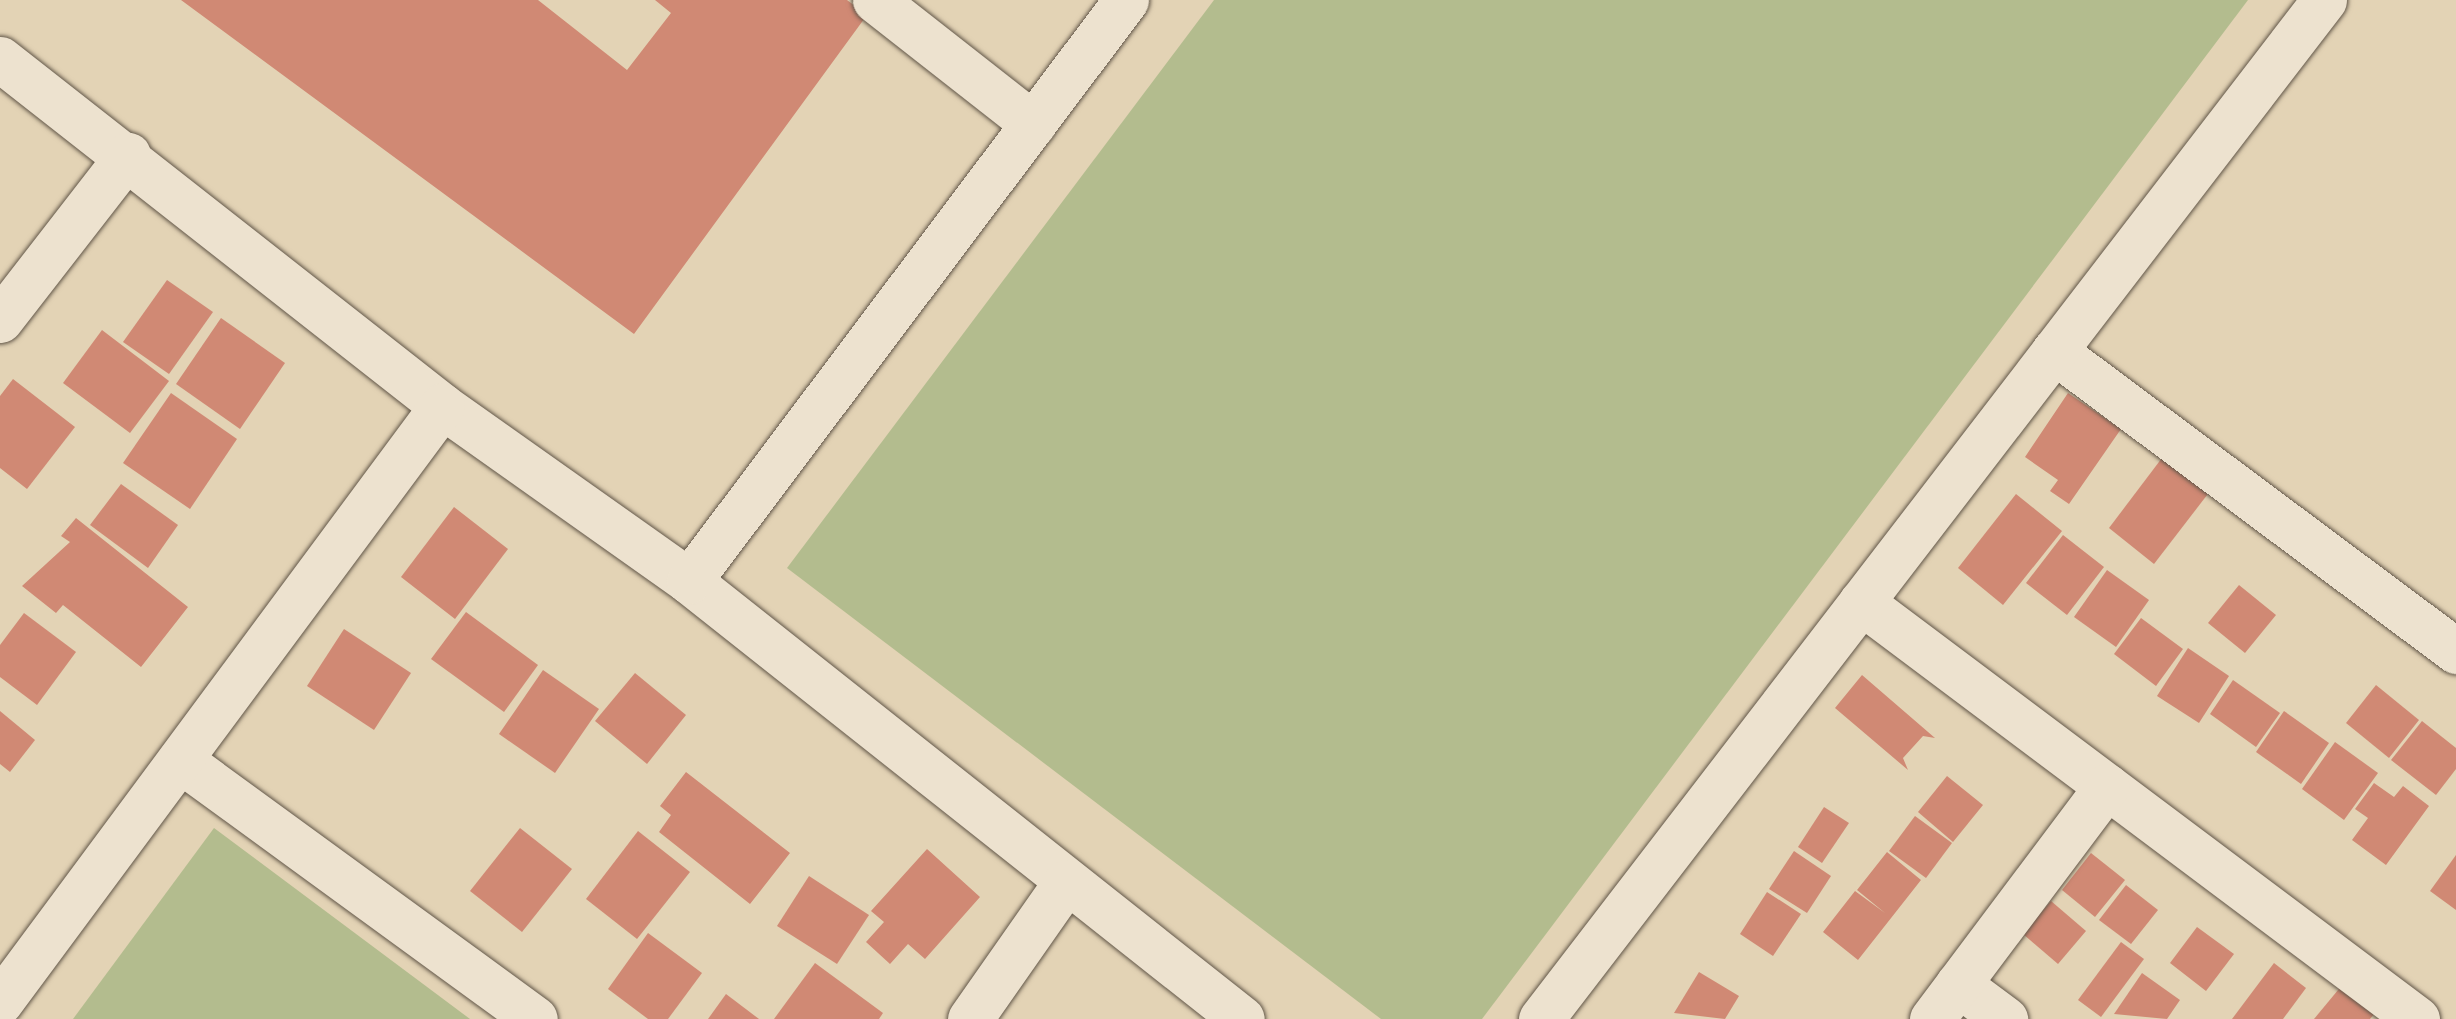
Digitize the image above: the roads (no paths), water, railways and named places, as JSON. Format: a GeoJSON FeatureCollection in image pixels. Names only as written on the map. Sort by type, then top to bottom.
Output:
{"type":"FeatureCollection","features":[{"type":"Feature","properties":{"kind":"street"},"geometry":{"type":"LineString","coordinates":[[875,0],[1033,124]]}},
{"type":"Feature","properties":{"kind":"street"},"geometry":{"type":"LineString","coordinates":[[689,581],[1126,0]]}},
{"type":"Feature","properties":{"kind":"street"},"geometry":{"type":"LineString","coordinates":[[1541,1019],[2324,0]]}},
{"type":"Feature","properties":{"kind":"street"},"geometry":{"type":"LineString","coordinates":[[0,59],[128,155],[442,406],[689,581],[1242,1019]]}},
{"type":"Feature","properties":{"kind":"street"},"geometry":{"type":"LineString","coordinates":[[0,320],[128,155]]}},
{"type":"Feature","properties":{"kind":"street"},"geometry":{"type":"LineString","coordinates":[[2054,352],[2456,651]]}},
{"type":"Feature","properties":{"kind":"street"},"geometry":{"type":"LineString","coordinates":[[0,1002],[442,406]]}},
{"type":"Feature","properties":{"kind":"street"},"geometry":{"type":"LineString","coordinates":[[1861,602],[2417,1019]]}},
{"type":"Feature","properties":{"kind":"street"},"geometry":{"type":"LineString","coordinates":[[180,760],[535,1019]]}},
{"type":"Feature","properties":{"kind":"street"},"geometry":{"type":"LineString","coordinates":[[2005,1019],[1945,1002],[2107,786]]}},
{"type":"Feature","properties":{"kind":"street"},"geometry":{"type":"LineString","coordinates":[[970,1019],[1066,882]]}}]}
